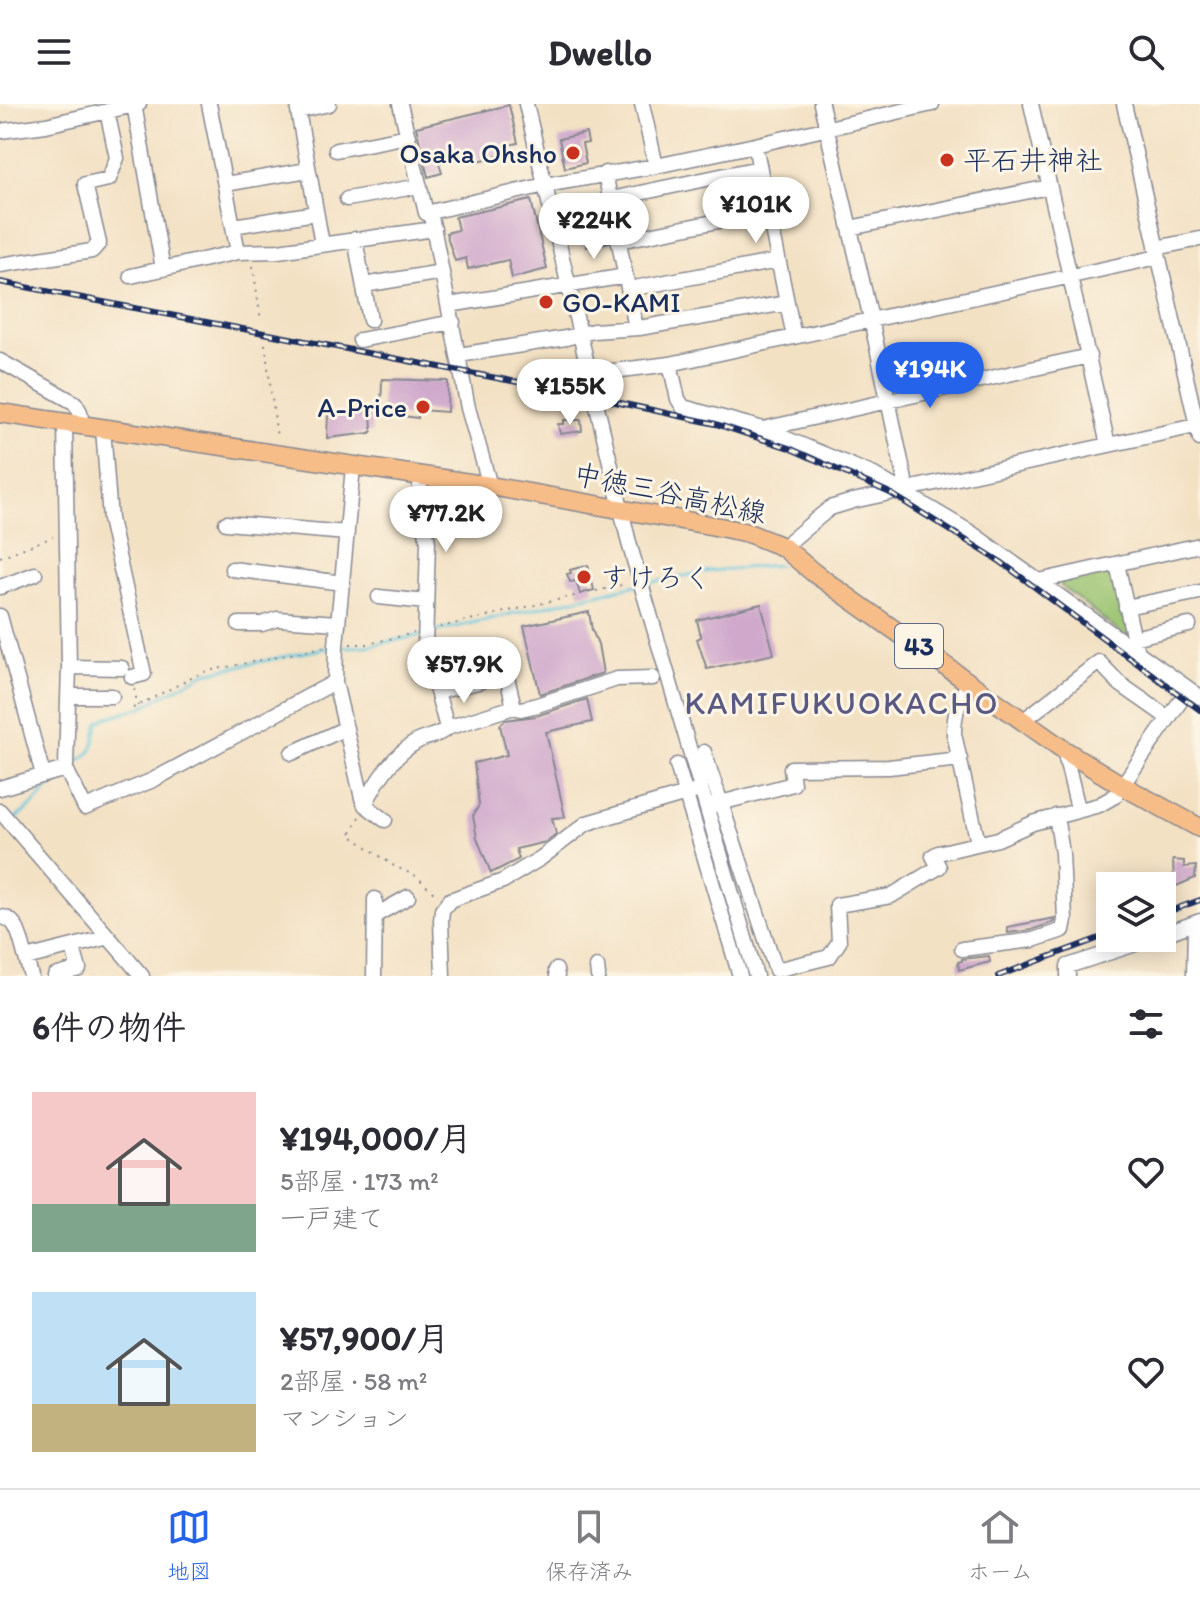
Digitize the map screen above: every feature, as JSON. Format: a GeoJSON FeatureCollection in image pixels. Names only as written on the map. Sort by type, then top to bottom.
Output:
{"type":"FeatureCollection","features":[{"type":"Feature","properties":{"kind":"main road","name":"中徳三谷高松線"},"geometry":{"type":"LineString","coordinates":[[0,413],[490,486],[748,533],[783,547],[814,573],[1064,750],[1200,828]]}},
{"type":"Feature","properties":{"kind":"street"},"geometry":{"type":"LineString","coordinates":[[0,131],[46,125],[136,104],[163,269]]}},
{"type":"Feature","properties":{"kind":"street"},"geometry":{"type":"LineString","coordinates":[[209,104],[233,226],[245,252]]}},
{"type":"Feature","properties":{"kind":"street"},"geometry":{"type":"LineString","coordinates":[[322,244],[298,111],[329,104]]}},
{"type":"Feature","properties":{"kind":"street"},"geometry":{"type":"LineString","coordinates":[[400,104],[426,213],[545,185],[755,145],[930,104]]}},
{"type":"Feature","properties":{"kind":"street"},"geometry":{"type":"LineString","coordinates":[[526,104],[620,509],[740,976]]}},
{"type":"Feature","properties":{"kind":"street"},"geometry":{"type":"LineString","coordinates":[[642,104],[656,166]]}},
{"type":"Feature","properties":{"kind":"street"},"geometry":{"type":"LineString","coordinates":[[821,104],[871,319],[905,491]]}},
{"type":"Feature","properties":{"kind":"street"},"geometry":{"type":"LineString","coordinates":[[1031,104],[1108,445]]}},
{"type":"Feature","properties":{"kind":"street"},"geometry":{"type":"LineString","coordinates":[[783,547],[830,508],[1108,445],[1199,430],[1124,104]]}},
{"type":"Feature","properties":{"kind":"street"},"geometry":{"type":"LineString","coordinates":[[0,265],[92,251],[99,243],[85,184],[109,179],[117,158],[107,111]]}},
{"type":"Feature","properties":{"kind":"street"},"geometry":{"type":"LineString","coordinates":[[336,150],[408,136]]}},
{"type":"Feature","properties":{"kind":"street"},"geometry":{"type":"LineString","coordinates":[[755,145],[794,337]]}},
{"type":"Feature","properties":{"kind":"street"},"geometry":{"type":"LineString","coordinates":[[611,199],[759,168]]}},
{"type":"Feature","properties":{"kind":"street"},"geometry":{"type":"LineString","coordinates":[[225,184],[308,170]]}},
{"type":"Feature","properties":{"kind":"street"},"geometry":{"type":"LineString","coordinates":[[605,173],[636,328]]}},
{"type":"Feature","properties":{"kind":"street"},"geometry":{"type":"LineString","coordinates":[[347,199],[420,186]]}},
{"type":"Feature","properties":{"kind":"street"},"geometry":{"type":"LineString","coordinates":[[850,228],[1049,187]]}},
{"type":"Feature","properties":{"kind":"street"},"geometry":{"type":"LineString","coordinates":[[619,241],[768,211]]}},
{"type":"Feature","properties":{"kind":"street"},"geometry":{"type":"LineString","coordinates":[[233,226],[316,213]]}},
{"type":"Feature","properties":{"kind":"street"},"geometry":{"type":"LineString","coordinates":[[430,213],[468,408],[490,486]]}},
{"type":"Feature","properties":{"kind":"street"},"geometry":{"type":"LineString","coordinates":[[131,276],[245,252],[278,251],[434,229]]}},
{"type":"Feature","properties":{"kind":"street"},"geometry":{"type":"LineString","coordinates":[[355,239],[370,320]]}},
{"type":"Feature","properties":{"kind":"street"},"geometry":{"type":"LineString","coordinates":[[589,374],[670,364],[794,337],[1071,275],[1200,239]]}},
{"type":"Feature","properties":{"kind":"street"},"geometry":{"type":"LineString","coordinates":[[449,305],[568,285],[627,282],[778,261]]}},
{"type":"Feature","properties":{"kind":"street"},"geometry":{"type":"LineString","coordinates":[[364,285],[442,272]]}},
{"type":"Feature","properties":{"kind":"street"},"geometry":{"type":"LineString","coordinates":[[459,355],[787,303]]}},
{"type":"Feature","properties":{"kind":"street"},"geometry":{"type":"LineString","coordinates":[[360,340],[453,322]]}},
{"type":"Feature","properties":{"kind":"street"},"geometry":{"type":"LineString","coordinates":[[763,429],[1089,356]]}},
{"type":"Feature","properties":{"kind":"street"},"geometry":{"type":"LineString","coordinates":[[0,361],[75,403],[80,412],[74,424],[65,532],[69,667],[65,767],[85,808],[153,780],[335,682]]}},
{"type":"Feature","properties":{"kind":"street"},"geometry":{"type":"LineString","coordinates":[[670,364],[678,399],[683,407],[763,429],[905,491],[1135,646],[1196,693],[1167,717],[1123,786],[1107,801],[1033,823],[998,839],[934,854],[939,867],[891,896],[838,904],[839,942],[829,957],[776,970],[704,752]]}},
{"type":"Feature","properties":{"kind":"street"},"geometry":{"type":"LineString","coordinates":[[69,667],[144,674],[110,519],[103,428]]}},
{"type":"Feature","properties":{"kind":"street"},"geometry":{"type":"LineString","coordinates":[[353,467],[335,682],[365,805],[385,820]]}},
{"type":"Feature","properties":{"kind":"street"},"geometry":{"type":"LineString","coordinates":[[421,476],[419,497],[428,542],[425,647],[447,728]]}},
{"type":"Feature","properties":{"kind":"street"},"geometry":{"type":"LineString","coordinates":[[226,523],[347,533]]}},
{"type":"Feature","properties":{"kind":"street"},"geometry":{"type":"LineString","coordinates":[[1039,581],[1200,545]]}},
{"type":"Feature","properties":{"kind":"street"},"geometry":{"type":"LineString","coordinates":[[1117,564],[1135,646]]}},
{"type":"Feature","properties":{"kind":"street"},"geometry":{"type":"LineString","coordinates":[[232,569],[343,583]]}},
{"type":"Feature","properties":{"kind":"street"},"geometry":{"type":"LineString","coordinates":[[0,587],[35,574]]}},
{"type":"Feature","properties":{"kind":"street"},"geometry":{"type":"LineString","coordinates":[[1126,607],[1200,592]]}},
{"type":"Feature","properties":{"kind":"street"},"geometry":{"type":"LineString","coordinates":[[379,597],[426,602]]}},
{"type":"Feature","properties":{"kind":"street"},"geometry":{"type":"LineString","coordinates":[[0,616],[43,775]]}},
{"type":"Feature","properties":{"kind":"street"},"geometry":{"type":"LineString","coordinates":[[239,624],[262,624],[277,619],[338,623]]}},
{"type":"Feature","properties":{"kind":"street"},"geometry":{"type":"LineString","coordinates":[[1135,646],[1189,625]]}},
{"type":"Feature","properties":{"kind":"street"},"geometry":{"type":"LineString","coordinates":[[500,648],[514,707]]}},
{"type":"Feature","properties":{"kind":"street"},"geometry":{"type":"LineString","coordinates":[[1024,720],[1099,662],[1120,684],[1167,717]]}},
{"type":"Feature","properties":{"kind":"street"},"geometry":{"type":"LineString","coordinates":[[365,805],[396,756],[417,741],[514,707],[534,706],[627,677],[653,678]]}},
{"type":"Feature","properties":{"kind":"street"},"geometry":{"type":"LineString","coordinates":[[437,692],[482,681]]}},
{"type":"Feature","properties":{"kind":"street"},"geometry":{"type":"LineString","coordinates":[[969,682],[959,699],[954,717],[954,734],[978,843]]}},
{"type":"Feature","properties":{"kind":"street"},"geometry":{"type":"LineString","coordinates":[[68,696],[112,696]]}},
{"type":"Feature","properties":{"kind":"street"},"geometry":{"type":"LineString","coordinates":[[292,753],[346,728]]}},
{"type":"Feature","properties":{"kind":"street"},"geometry":{"type":"LineString","coordinates":[[1064,750],[1078,809]]}},
{"type":"Feature","properties":{"kind":"street"},"geometry":{"type":"LineString","coordinates":[[705,806],[793,784],[791,768],[889,767],[960,759]]}},
{"type":"Feature","properties":{"kind":"street"},"geometry":{"type":"LineString","coordinates":[[677,765],[705,806],[756,976]]}},
{"type":"Feature","properties":{"kind":"street"},"geometry":{"type":"LineString","coordinates":[[0,788],[65,767]]}},
{"type":"Feature","properties":{"kind":"street"},"geometry":{"type":"LineString","coordinates":[[443,976],[441,921],[444,906],[455,898],[503,881],[541,858],[587,823],[693,792]]}},
{"type":"Feature","properties":{"kind":"street"},"geometry":{"type":"LineString","coordinates":[[0,811],[142,976]]}},
{"type":"Feature","properties":{"kind":"street"},"geometry":{"type":"LineString","coordinates":[[962,949],[1033,940],[1063,930],[1062,853],[1056,816]]}},
{"type":"Feature","properties":{"kind":"street"},"geometry":{"type":"LineString","coordinates":[[376,915],[408,897]]}},
{"type":"Feature","properties":{"kind":"street"},"geometry":{"type":"LineString","coordinates":[[374,976],[375,899]]}},
{"type":"Feature","properties":{"kind":"street"},"geometry":{"type":"LineString","coordinates":[[0,917],[14,921],[31,976]]}},
{"type":"Feature","properties":{"kind":"street"},"geometry":{"type":"LineString","coordinates":[[1176,930],[1197,922],[1194,976]]}},
{"type":"Feature","properties":{"kind":"street"},"geometry":{"type":"LineString","coordinates":[[26,958],[109,937]]}},
{"type":"Feature","properties":{"kind":"street"},"geometry":{"type":"LineString","coordinates":[[55,976],[79,969],[73,948]]}},
{"type":"Feature","properties":{"kind":"street"},"geometry":{"type":"LineString","coordinates":[[1068,976],[1068,966],[1111,952]]}},
{"type":"Feature","properties":{"kind":"path"},"geometry":{"type":"LineString","coordinates":[[245,252],[261,321]]}},
{"type":"Feature","properties":{"kind":"path"},"geometry":{"type":"LineString","coordinates":[[265,344],[278,455]]}},
{"type":"Feature","properties":{"kind":"path"},"geometry":{"type":"LineString","coordinates":[[0,557],[65,532]]}},
{"type":"Feature","properties":{"kind":"path"},"geometry":{"type":"LineString","coordinates":[[133,708],[203,672],[336,645],[368,644],[425,633],[626,584]]}},
{"type":"Feature","properties":{"kind":"path"},"geometry":{"type":"LineString","coordinates":[[127,672],[138,707]]}},
{"type":"Feature","properties":{"kind":"path"},"geometry":{"type":"LineString","coordinates":[[365,805],[350,835],[394,866],[426,883],[444,906]]}},
{"type":"Feature","properties":{"kind":"green space"},"geometry":{"type":"Polygon","coordinates":[[[1114,570],[1129,636],[1125,637],[1061,586],[1060,582],[1114,570]]]}},
{"type":"Feature","properties":{"kind":"building"},"geometry":{"type":"Polygon","coordinates":[[[509,105],[518,143],[500,147],[502,155],[478,161],[476,155],[439,163],[442,173],[428,177],[416,127],[509,105]]]}},
{"type":"Feature","properties":{"kind":"building"},"geometry":{"type":"Polygon","coordinates":[[[586,133],[588,143],[582,144],[586,163],[565,168],[559,139],[586,133]]]}},
{"type":"Feature","properties":{"kind":"building"},"geometry":{"type":"Polygon","coordinates":[[[531,200],[547,269],[512,278],[508,260],[468,269],[466,258],[455,261],[446,233],[458,230],[455,217],[531,200]]]}},
{"type":"Feature","properties":{"kind":"building"},"geometry":{"type":"Polygon","coordinates":[[[606,231],[609,242],[587,247],[585,235],[606,231]]]}},
{"type":"Feature","properties":{"kind":"building"},"geometry":{"type":"Polygon","coordinates":[[[382,379],[448,381],[447,412],[419,410],[418,418],[381,413],[382,379]]]}},
{"type":"Feature","properties":{"kind":"building"},"geometry":{"type":"Polygon","coordinates":[[[371,411],[370,433],[327,438],[328,414],[371,411]]]}},
{"type":"Feature","properties":{"kind":"building"},"geometry":{"type":"Polygon","coordinates":[[[564,420],[581,420],[582,431],[560,434],[558,424],[564,424],[564,420]]]}},
{"type":"Feature","properties":{"kind":"building"},"geometry":{"type":"Polygon","coordinates":[[[588,565],[594,590],[580,594],[576,581],[570,582],[567,574],[571,573],[570,570],[588,565]]]}},
{"type":"Feature","properties":{"kind":"building"},"geometry":{"type":"Polygon","coordinates":[[[761,604],[774,654],[707,669],[697,639],[701,637],[697,620],[761,604]]]}},
{"type":"Feature","properties":{"kind":"building"},"geometry":{"type":"Polygon","coordinates":[[[589,612],[603,673],[540,694],[524,626],[589,612]]]}},
{"type":"Feature","properties":{"kind":"building"},"geometry":{"type":"Polygon","coordinates":[[[587,699],[592,722],[546,732],[565,817],[552,818],[556,834],[546,842],[516,849],[519,859],[491,873],[477,838],[473,816],[479,805],[474,763],[507,755],[500,725],[505,720],[536,716],[587,699]]]}},
{"type":"Feature","properties":{"kind":"building"},"geometry":{"type":"Polygon","coordinates":[[[1173,860],[1184,861],[1184,867],[1196,866],[1195,878],[1176,886],[1176,872],[1173,872],[1173,860]]]}},
{"type":"Feature","properties":{"kind":"building"},"geometry":{"type":"Polygon","coordinates":[[[1055,918],[1054,922],[1031,930],[1008,933],[1007,927],[1055,918]]]}},
{"type":"Feature","properties":{"kind":"building"},"geometry":{"type":"Polygon","coordinates":[[[989,956],[990,962],[959,970],[958,962],[962,959],[989,956]]]}},
{"type":"Feature","properties":{"kind":"waterway"},"geometry":{"type":"LineString","coordinates":[[648,583],[710,571],[778,565]]}},
{"type":"Feature","properties":{"kind":"waterway"},"geometry":{"type":"LineString","coordinates":[[429,633],[636,585]]}},
{"type":"Feature","properties":{"kind":"waterway"},"geometry":{"type":"LineString","coordinates":[[343,647],[367,646],[422,635]]}},
{"type":"Feature","properties":{"kind":"waterway"},"geometry":{"type":"LineString","coordinates":[[73,764],[91,751],[99,722],[142,707],[205,673],[331,647]]}},
{"type":"Feature","properties":{"kind":"waterway"},"geometry":{"type":"LineString","coordinates":[[15,819],[33,805],[58,777]]}},
{"type":"Feature","properties":{"kind":"railway"},"geometry":{"type":"LineString","coordinates":[[0,282],[579,394],[716,424],[789,448],[890,493],[1001,562],[1200,710]]}},
{"type":"Feature","properties":{"kind":"railway"},"geometry":{"type":"LineString","coordinates":[[1176,909],[1200,900]]}},
{"type":"Feature","properties":{"kind":"railway"},"geometry":{"type":"LineString","coordinates":[[998,976],[1096,939]]}},
{"type":"Feature","properties":{"kind":"place","name":"Osaka Ohsho"},"geometry":{"type":"Point","coordinates":[573,153]}},
{"type":"Feature","properties":{"kind":"place","name":"平石井神社"},"geometry":{"type":"Point","coordinates":[947,160]}},
{"type":"Feature","properties":{"kind":"place","name":"GO-KAMI"},"geometry":{"type":"Point","coordinates":[546,302]}},
{"type":"Feature","properties":{"kind":"place","name":"A-Price"},"geometry":{"type":"Point","coordinates":[423,407]}},
{"type":"Feature","properties":{"kind":"place","name":"すけろく"},"geometry":{"type":"Point","coordinates":[584,577]}},
{"type":"Feature","properties":{"kind":"district","name":"KAMIFUKUOKACHO"},"geometry":{"type":"Point","coordinates":[842,703]}}]}
